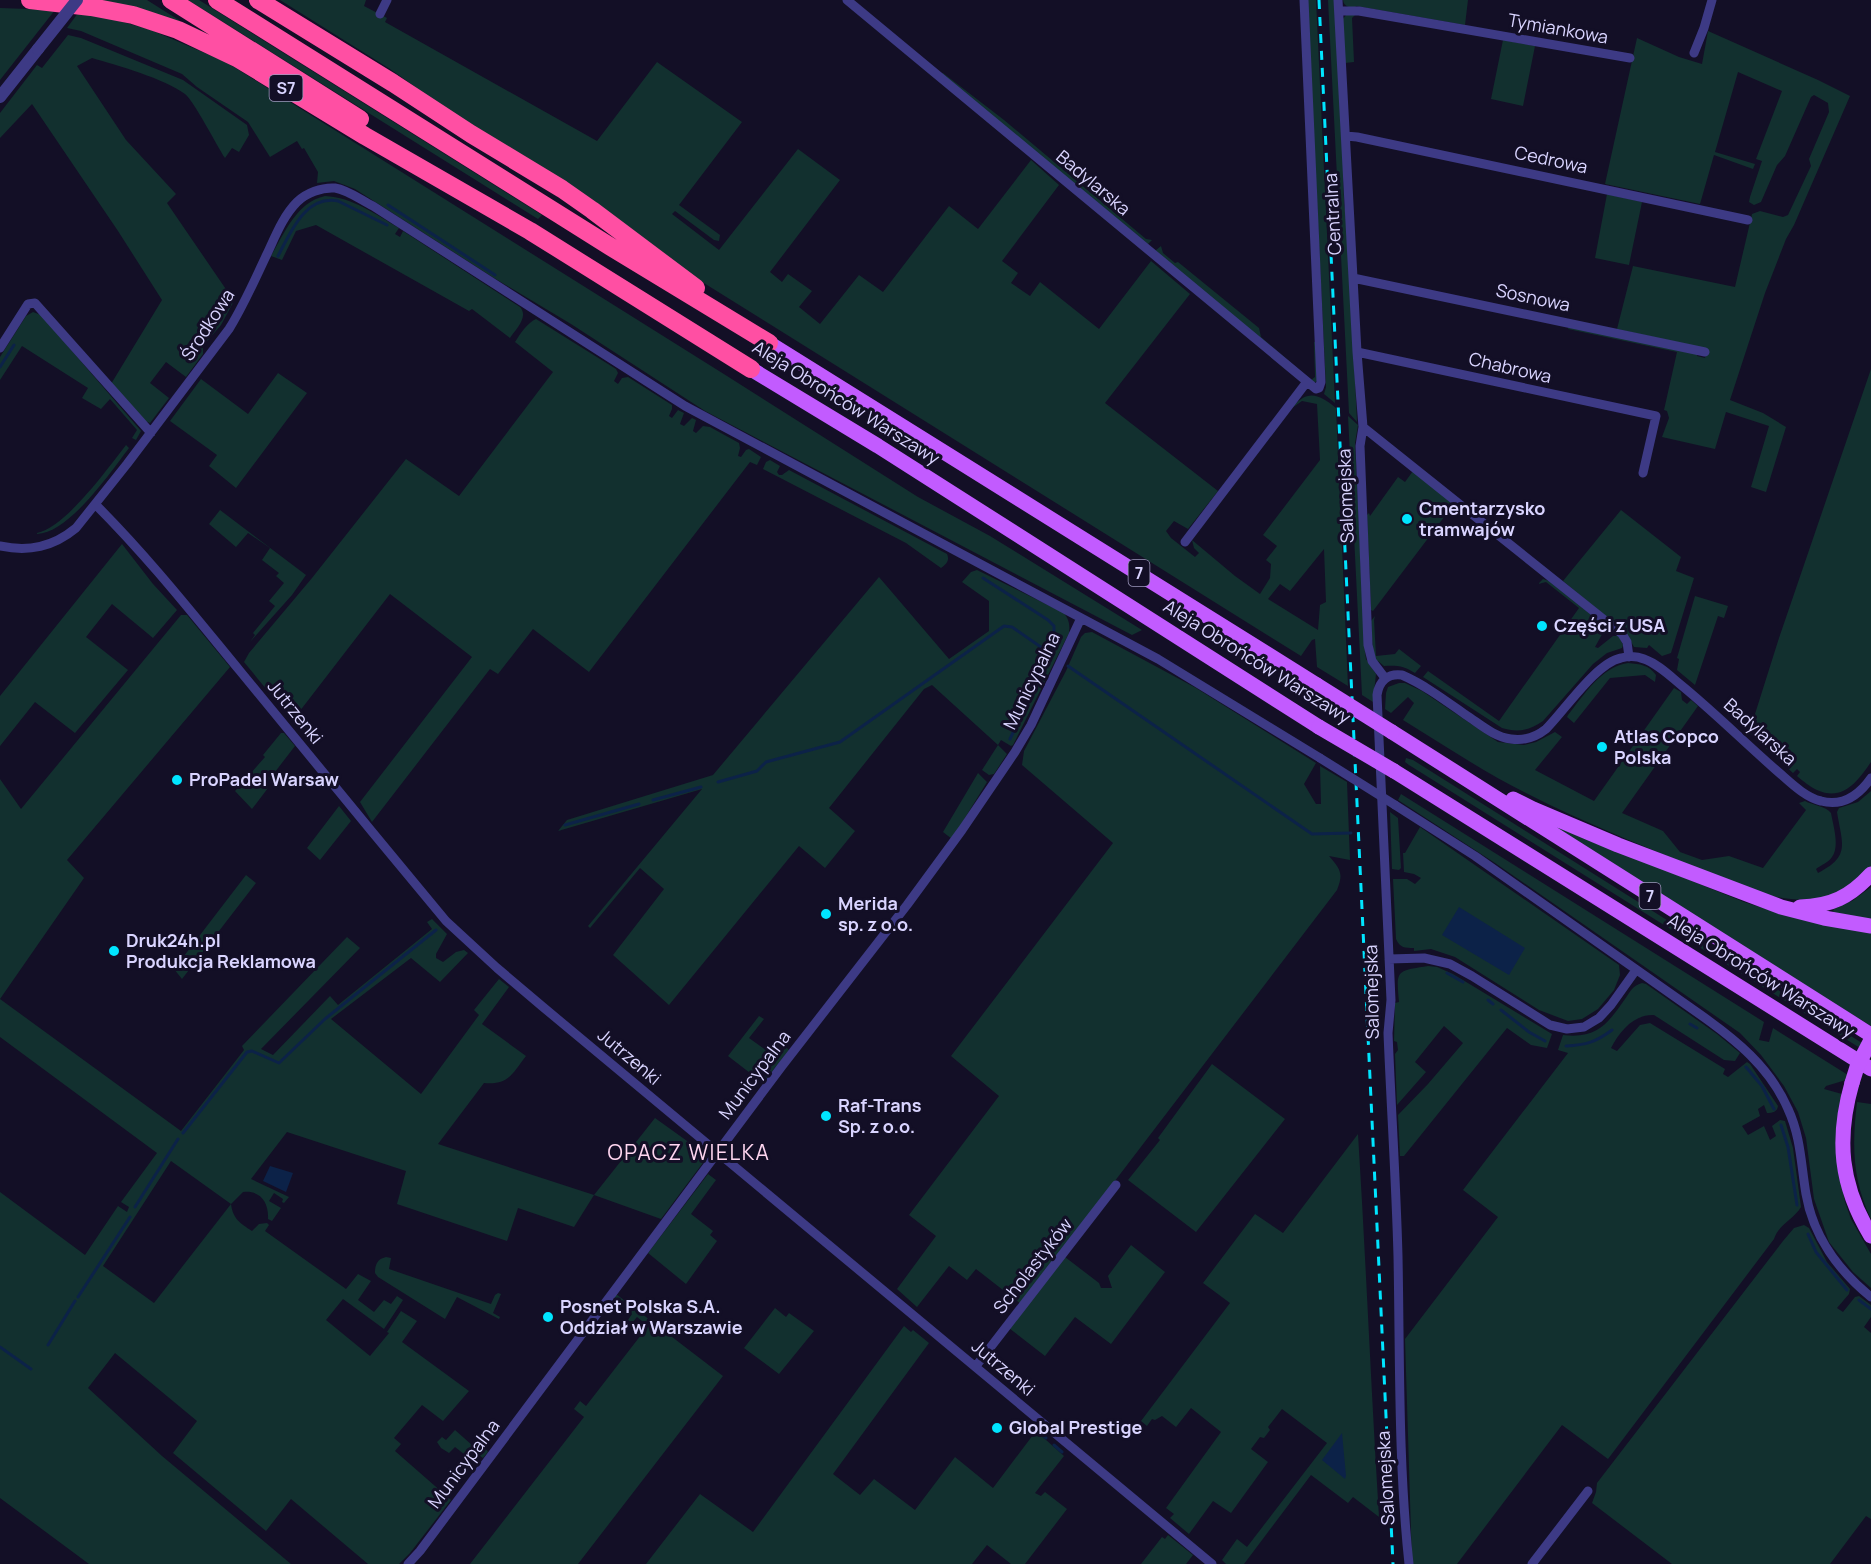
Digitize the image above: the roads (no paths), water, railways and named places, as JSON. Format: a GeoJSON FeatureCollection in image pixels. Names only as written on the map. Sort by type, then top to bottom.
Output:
{"type":"FeatureCollection","features":[{"type":"Feature","properties":{"kind":"highway","name":"S7"},"geometry":{"type":"LineString","coordinates":[[30,0],[123,13],[157,22],[197,38],[237,57],[365,136],[527,228]]}},
{"type":"Feature","properties":{"kind":"highway"},"geometry":{"type":"LineString","coordinates":[[171,0],[372,126],[527,228]]}},
{"type":"Feature","properties":{"kind":"highway","name":"Aleja Obrońców Warszawy"},"geometry":{"type":"LineString","coordinates":[[217,0],[547,208],[769,343]]}},
{"type":"Feature","properties":{"kind":"highway"},"geometry":{"type":"LineString","coordinates":[[258,0],[562,189],[769,343]]}},
{"type":"Feature","properties":{"kind":"highway","name":"Aleja Obrońców Warszawy"},"geometry":{"type":"LineString","coordinates":[[527,228],[751,369]]}},
{"type":"Feature","properties":{"kind":"main road","name":"Aleja Obrońców Warszawy"},"geometry":{"type":"LineString","coordinates":[[769,343],[1392,732],[1871,1035]]}},
{"type":"Feature","properties":{"kind":"main road","name":"Aleja Obrońców Warszawy"},"geometry":{"type":"LineString","coordinates":[[751,369],[1319,727],[1394,771],[1871,1069]]}},
{"type":"Feature","properties":{"kind":"main road"},"geometry":{"type":"LineString","coordinates":[[1430,756],[1533,809],[1618,844],[1782,907],[1871,926]]}},
{"type":"Feature","properties":{"kind":"main road"},"geometry":{"type":"LineString","coordinates":[[1782,907],[1816,906],[1844,898],[1871,874]]}},
{"type":"Feature","properties":{"kind":"main road"},"geometry":{"type":"LineString","coordinates":[[1871,1040],[1857,1067],[1852,1083],[1846,1106],[1842,1148],[1845,1175],[1871,1236]]}},
{"type":"Feature","properties":{"kind":"street"},"geometry":{"type":"LineString","coordinates":[[0,97],[76,0]]}},
{"type":"Feature","properties":{"kind":"street"},"geometry":{"type":"LineString","coordinates":[[380,14],[387,0]]}},
{"type":"Feature","properties":{"kind":"street","name":"Badylarska"},"geometry":{"type":"LineString","coordinates":[[847,0],[1229,316],[1306,383],[1319,388]]}},
{"type":"Feature","properties":{"kind":"street","name":"Centralna"},"geometry":{"type":"LineString","coordinates":[[1304,0],[1322,382],[1319,388]]}},
{"type":"Feature","properties":{"kind":"street","name":"Centralna"},"geometry":{"type":"LineString","coordinates":[[1338,0],[1363,427]]}},
{"type":"Feature","properties":{"kind":"street"},"geometry":{"type":"LineString","coordinates":[[1694,53],[1712,0]]}},
{"type":"Feature","properties":{"kind":"street","name":"Tymiankowa"},"geometry":{"type":"LineString","coordinates":[[1339,11],[1371,13],[1630,58]]}},
{"type":"Feature","properties":{"kind":"street","name":"Cedrowa"},"geometry":{"type":"LineString","coordinates":[[1346,136],[1357,136],[1544,175],[1748,220]]}},
{"type":"Feature","properties":{"kind":"street","name":"Środkowa"},"geometry":{"type":"LineString","coordinates":[[0,546],[28,549],[47,546],[71,532],[96,505],[229,329],[279,228],[297,202],[312,192],[325,188],[334,188],[353,195],[685,406],[1198,682],[1475,856],[1723,1031],[1741,1046],[1771,1078],[1780,1093],[1795,1126],[1800,1145],[1806,1196],[1820,1236],[1840,1267],[1871,1297]]}},
{"type":"Feature","properties":{"kind":"street","name":"Sosnowa"},"geometry":{"type":"LineString","coordinates":[[1353,278],[1705,352]]}},
{"type":"Feature","properties":{"kind":"street"},"geometry":{"type":"LineString","coordinates":[[0,348],[28,304],[35,303],[151,433]]}},
{"type":"Feature","properties":{"kind":"street","name":"Chabrowa"},"geometry":{"type":"LineString","coordinates":[[1357,352],[1656,416],[1643,473]]}},
{"type":"Feature","properties":{"kind":"street"},"geometry":{"type":"LineString","coordinates":[[1185,542],[1306,383]]}},
{"type":"Feature","properties":{"kind":"street"},"geometry":{"type":"LineString","coordinates":[[1363,427],[1622,634],[1627,642],[1629,657],[1613,661],[1602,667],[1546,729],[1537,735],[1521,740],[1493,733],[1406,677],[1395,674],[1385,678]]}},
{"type":"Feature","properties":{"kind":"street","name":"Salomejska"},"geometry":{"type":"LineString","coordinates":[[1363,427],[1360,446],[1368,645],[1375,666],[1385,678],[1379,686],[1377,695],[1391,1003],[1388,1033],[1398,1254],[1401,1448],[1409,1564]]}},
{"type":"Feature","properties":{"kind":"street","name":"Jutrzenki"},"geometry":{"type":"LineString","coordinates":[[96,505],[186,604],[446,921],[497,968],[1212,1564]]}},
{"type":"Feature","properties":{"kind":"street","name":"Municypalna"},"geometry":{"type":"LineString","coordinates":[[408,1564],[433,1534],[962,830],[1030,725],[1081,618]]}},
{"type":"Feature","properties":{"kind":"street","name":"Badylarska"},"geometry":{"type":"LineString","coordinates":[[1629,657],[1643,658],[1661,669],[1812,798],[1832,803],[1846,800],[1860,792],[1871,778]]}},
{"type":"Feature","properties":{"kind":"street"},"geometry":{"type":"LineString","coordinates":[[1389,959],[1424,958],[1450,964],[1539,1018],[1559,1028],[1568,1029],[1584,1027],[1599,1018],[1636,970]]}},
{"type":"Feature","properties":{"kind":"street","name":"Scholastyków"},"geometry":{"type":"LineString","coordinates":[[976,1366],[1116,1185]]}},
{"type":"Feature","properties":{"kind":"street"},"geometry":{"type":"LineString","coordinates":[[1532,1564],[1588,1491]]}},
{"type":"Feature","properties":{"kind":"water"},"geometry":{"type":"Polygon","coordinates":[[[1459,907],[1525,948],[1509,975],[1442,935],[1459,907]]]}},
{"type":"Feature","properties":{"kind":"water"},"geometry":{"type":"Polygon","coordinates":[[[270,1166],[293,1173],[286,1192],[263,1181],[270,1166]]]}},
{"type":"Feature","properties":{"kind":"water"},"geometry":{"type":"Polygon","coordinates":[[[1342,1433],[1346,1476],[1345,1479],[1322,1460],[1342,1433]]]}},
{"type":"Feature","properties":{"kind":"waterway"},"geometry":{"type":"LineString","coordinates":[[278,256],[300,217],[308,209],[326,201],[338,201],[387,225]]}},
{"type":"Feature","properties":{"kind":"waterway"},"geometry":{"type":"LineString","coordinates":[[388,205],[495,275]]}},
{"type":"Feature","properties":{"kind":"waterway"},"geometry":{"type":"LineString","coordinates":[[0,367],[14,345]]}},
{"type":"Feature","properties":{"kind":"waterway"},"geometry":{"type":"LineString","coordinates":[[983,578],[1054,626],[1054,638],[1010,739]]}},
{"type":"Feature","properties":{"kind":"waterway"},"geometry":{"type":"LineString","coordinates":[[718,782],[757,771],[766,762],[840,742],[1004,626],[1012,627],[1048,652]]}},
{"type":"Feature","properties":{"kind":"waterway"},"geometry":{"type":"LineString","coordinates":[[1068,666],[1312,834],[1351,833]]}},
{"type":"Feature","properties":{"kind":"waterway"},"geometry":{"type":"LineString","coordinates":[[653,800],[701,787]]}},
{"type":"Feature","properties":{"kind":"waterway"},"geometry":{"type":"LineString","coordinates":[[565,825],[639,804]]}},
{"type":"Feature","properties":{"kind":"waterway"},"geometry":{"type":"LineString","coordinates":[[183,1133],[247,1052],[252,1051],[279,1063],[325,1019],[436,930]]}},
{"type":"Feature","properties":{"kind":"waterway"},"geometry":{"type":"LineString","coordinates":[[1447,973],[1463,982]]}},
{"type":"Feature","properties":{"kind":"waterway"},"geometry":{"type":"LineString","coordinates":[[1488,1000],[1493,1004]]}},
{"type":"Feature","properties":{"kind":"waterway"},"geometry":{"type":"LineString","coordinates":[[1501,1010],[1529,1032],[1545,1041]]}},
{"type":"Feature","properties":{"kind":"waterway"},"geometry":{"type":"LineString","coordinates":[[1690,1024],[1697,1028]]}},
{"type":"Feature","properties":{"kind":"waterway"},"geometry":{"type":"LineString","coordinates":[[1566,1046],[1590,1042],[1612,1030]]}},
{"type":"Feature","properties":{"kind":"waterway"},"geometry":{"type":"LineString","coordinates":[[1746,1067],[1762,1086],[1774,1109]]}},
{"type":"Feature","properties":{"kind":"waterway"},"geometry":{"type":"LineString","coordinates":[[1781,1125],[1788,1147],[1797,1205]]}},
{"type":"Feature","properties":{"kind":"waterway"},"geometry":{"type":"LineString","coordinates":[[135,1207],[178,1139]]}},
{"type":"Feature","properties":{"kind":"waterway"},"geometry":{"type":"LineString","coordinates":[[78,1297],[130,1217]]}},
{"type":"Feature","properties":{"kind":"waterway"},"geometry":{"type":"LineString","coordinates":[[1808,1234],[1816,1252],[1847,1290]]}},
{"type":"Feature","properties":{"kind":"waterway"},"geometry":{"type":"LineString","coordinates":[[1859,1300],[1871,1309]]}},
{"type":"Feature","properties":{"kind":"waterway"},"geometry":{"type":"LineString","coordinates":[[48,1345],[75,1301]]}},
{"type":"Feature","properties":{"kind":"waterway"},"geometry":{"type":"LineString","coordinates":[[0,1347],[31,1369]]}},
{"type":"Feature","properties":{"kind":"waterway"},"geometry":{"type":"LineString","coordinates":[[1038,1431],[1046,1438]]}},
{"type":"Feature","properties":{"kind":"waterway"},"geometry":{"type":"LineString","coordinates":[[1054,1445],[1062,1452]]}},
{"type":"Feature","properties":{"kind":"railway"},"geometry":{"type":"LineString","coordinates":[[1319,0],[1393,1564]]}},
{"type":"Feature","properties":{"kind":"place","name":"Cmentarzysko tramwajów"},"geometry":{"type":"Point","coordinates":[1407,519]}},
{"type":"Feature","properties":{"kind":"place","name":"Części z USA"},"geometry":{"type":"Point","coordinates":[1542,626]}},
{"type":"Feature","properties":{"kind":"place","name":"Atlas Copco Polska"},"geometry":{"type":"Point","coordinates":[1602,747]}},
{"type":"Feature","properties":{"kind":"place","name":"ProPadel Warsaw"},"geometry":{"type":"Point","coordinates":[177,780]}},
{"type":"Feature","properties":{"kind":"place","name":"Merida sp. z o.o."},"geometry":{"type":"Point","coordinates":[826,914]}},
{"type":"Feature","properties":{"kind":"place","name":"Druk24h.pl Produkcja Reklamowa"},"geometry":{"type":"Point","coordinates":[114,951]}},
{"type":"Feature","properties":{"kind":"place","name":"Raf-Trans Sp. z o.o."},"geometry":{"type":"Point","coordinates":[826,1116]}},
{"type":"Feature","properties":{"kind":"place","name":"Posnet Polska S.A. Oddział w Warszawie"},"geometry":{"type":"Point","coordinates":[548,1317]}},
{"type":"Feature","properties":{"kind":"place","name":"Global Prestige"},"geometry":{"type":"Point","coordinates":[997,1428]}},
{"type":"Feature","properties":{"kind":"district","name":"OPACZ WIELKA"},"geometry":{"type":"Point","coordinates":[689,1153]}}]}
